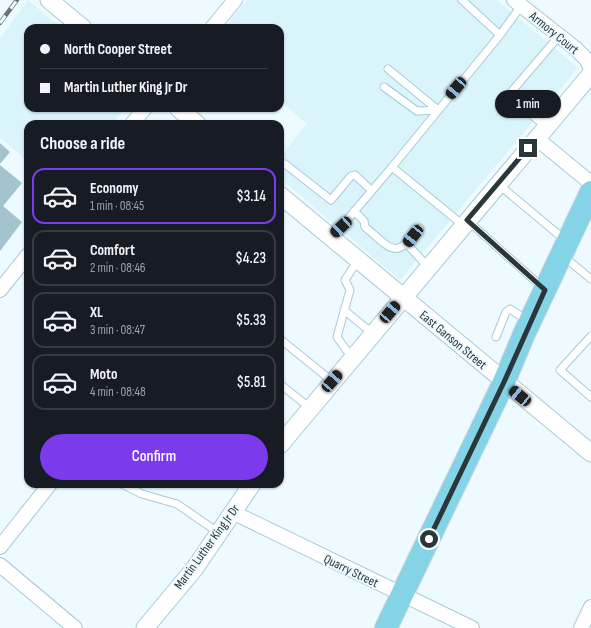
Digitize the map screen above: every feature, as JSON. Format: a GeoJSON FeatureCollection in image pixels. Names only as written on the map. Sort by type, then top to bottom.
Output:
{"type":"FeatureCollection","features":[{"type":"Feature","properties":{"kind":"main road"},"geometry":{"type":"LineString","coordinates":[[386,628],[504,382],[529,323],[591,192]]}},
{"type":"Feature","properties":{"kind":"street"},"geometry":{"type":"LineString","coordinates":[[49,0],[78,24]]}},
{"type":"Feature","properties":{"kind":"street"},"geometry":{"type":"LineString","coordinates":[[215,24],[235,0]]}},
{"type":"Feature","properties":{"kind":"street","name":"Armory Court"},"geometry":{"type":"LineString","coordinates":[[517,3],[560,36],[587,60],[591,68]]}},
{"type":"Feature","properties":{"kind":"street"},"geometry":{"type":"LineString","coordinates":[[284,440],[402,297],[591,74]]}},
{"type":"Feature","properties":{"kind":"street"},"geometry":{"type":"LineString","coordinates":[[135,120],[142,112]]}},
{"type":"Feature","properties":{"kind":"street"},"geometry":{"type":"LineString","coordinates":[[183,112],[192,120]]}},
{"type":"Feature","properties":{"kind":"street"},"geometry":{"type":"LineString","coordinates":[[541,132],[591,184]]}},
{"type":"Feature","properties":{"kind":"street","name":"East Ganson Street"},"geometry":{"type":"LineString","coordinates":[[284,198],[591,453]]}},
{"type":"Feature","properties":{"kind":"street"},"geometry":{"type":"LineString","coordinates":[[0,290],[24,260]]}},
{"type":"Feature","properties":{"kind":"street"},"geometry":{"type":"LineString","coordinates":[[0,547],[47,488]]}},
{"type":"Feature","properties":{"kind":"street","name":"Martin Luther King Jr Dr"},"geometry":{"type":"LineString","coordinates":[[145,628],[195,568],[249,488]]}},
{"type":"Feature","properties":{"kind":"street","name":"Quarry Street"},"geometry":{"type":"LineString","coordinates":[[232,512],[472,628]]}},
{"type":"Feature","properties":{"kind":"street"},"geometry":{"type":"LineString","coordinates":[[0,566],[75,628]]}},
{"type":"Feature","properties":{"kind":"street"},"geometry":{"type":"LineString","coordinates":[[581,628],[591,607]]}},
{"type":"Feature","properties":{"kind":"lane"},"geometry":{"type":"LineString","coordinates":[[462,0],[500,35]]}},
{"type":"Feature","properties":{"kind":"lane"},"geometry":{"type":"LineString","coordinates":[[330,237],[392,167],[500,35],[517,3]]}},
{"type":"Feature","properties":{"kind":"lane"},"geometry":{"type":"LineString","coordinates":[[541,132],[518,102],[512,91],[560,36]]}},
{"type":"Feature","properties":{"kind":"lane"},"geometry":{"type":"LineString","coordinates":[[388,69],[438,110]]}},
{"type":"Feature","properties":{"kind":"lane"},"geometry":{"type":"LineString","coordinates":[[384,87],[418,111],[438,110]]}},
{"type":"Feature","properties":{"kind":"lane"},"geometry":{"type":"LineString","coordinates":[[285,164],[331,200],[351,176],[355,175],[371,190]]}},
{"type":"Feature","properties":{"kind":"lane"},"geometry":{"type":"LineString","coordinates":[[392,167],[465,223],[545,290]]}},
{"type":"Feature","properties":{"kind":"lane"},"geometry":{"type":"LineString","coordinates":[[498,184],[565,248],[591,279]]}},
{"type":"Feature","properties":{"kind":"lane"},"geometry":{"type":"LineString","coordinates":[[354,211],[364,221],[365,227],[391,248],[400,248],[407,244],[420,228]]}},
{"type":"Feature","properties":{"kind":"lane"},"geometry":{"type":"LineString","coordinates":[[407,244],[428,266]]}},
{"type":"Feature","properties":{"kind":"lane"},"geometry":{"type":"LineString","coordinates":[[352,358],[337,337],[350,290],[344,280],[358,260]]}},
{"type":"Feature","properties":{"kind":"lane"},"geometry":{"type":"LineString","coordinates":[[496,337],[506,312],[510,309],[529,323]]}},
{"type":"Feature","properties":{"kind":"lane"},"geometry":{"type":"LineString","coordinates":[[344,310],[372,333]]}},
{"type":"Feature","properties":{"kind":"lane"},"geometry":{"type":"LineString","coordinates":[[591,336],[560,370],[591,397]]}},
{"type":"Feature","properties":{"kind":"lane"},"geometry":{"type":"LineString","coordinates":[[284,342],[332,381]]}},
{"type":"Feature","properties":{"kind":"lane"},"geometry":{"type":"LineString","coordinates":[[284,387],[310,408]]}},
{"type":"Feature","properties":{"kind":"lane"},"geometry":{"type":"LineString","coordinates":[[130,488],[142,494],[177,504],[219,533]]}},
{"type":"Feature","properties":{"kind":"shaded area"},"geometry":{"type":"Polygon","coordinates":[[[28,0],[56,24],[24,24],[24,112],[122,112],[116,120],[24,120],[24,158],[0,137],[0,38],[28,0]]]}},
{"type":"Feature","properties":{"kind":"shaded area"},"geometry":{"type":"Polygon","coordinates":[[[247,0],[497,0],[578,68],[400,280],[284,181],[284,152],[307,124],[284,104],[284,24],[227,24],[247,0]]]}},
{"type":"Feature","properties":{"kind":"building"},"geometry":{"type":"Polygon","coordinates":[[[0,143],[10,152],[0,164],[0,143]]]}},
{"type":"Feature","properties":{"kind":"building"},"geometry":{"type":"Polygon","coordinates":[[[0,165],[22,183],[3,206],[22,222],[0,251],[0,165]]]}},
{"type":"Feature","properties":{"kind":"railway"},"geometry":{"type":"LineString","coordinates":[[0,23],[17,0]]}},
{"type":"Feature","properties":{"kind":"route"},"geometry":{"type":"LineString","coordinates":[[429,539],[504,382],[524,334],[545,290],[467,220],[528,148]]}}]}
